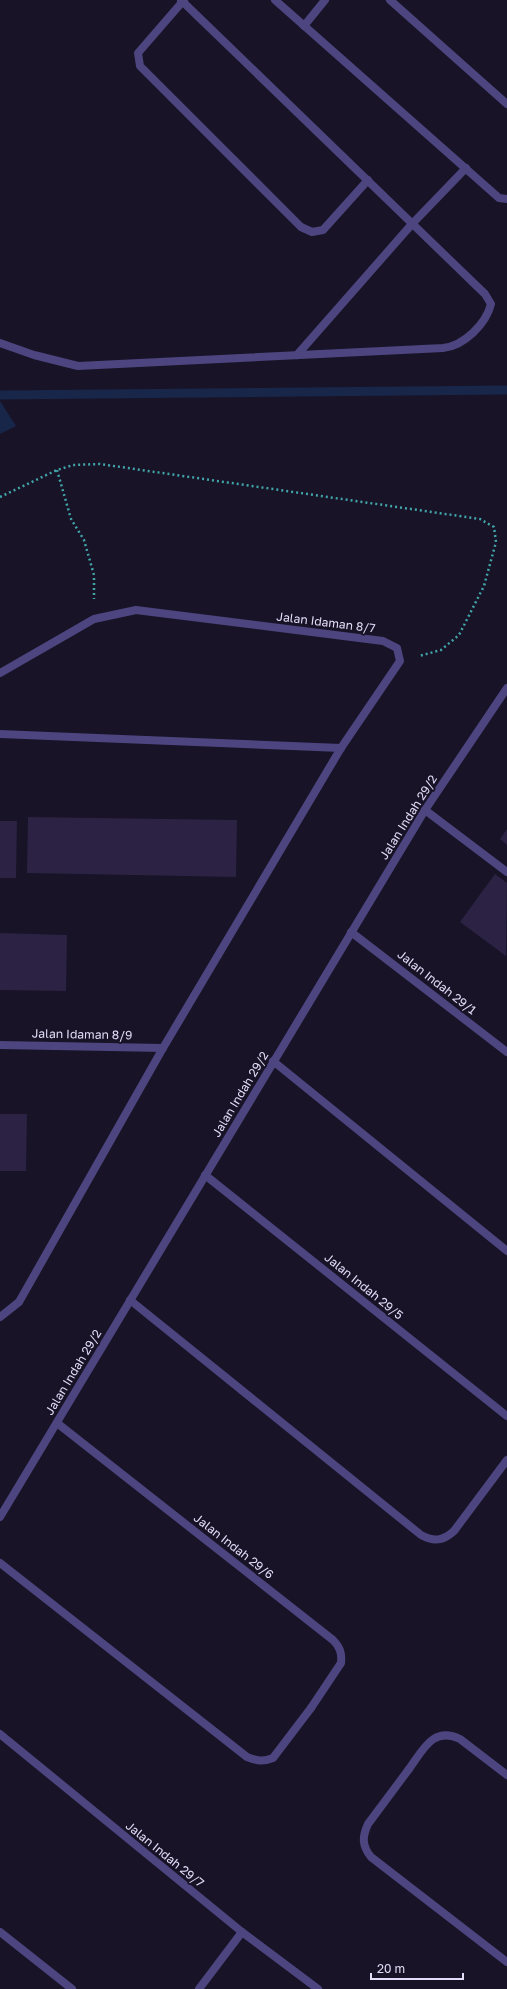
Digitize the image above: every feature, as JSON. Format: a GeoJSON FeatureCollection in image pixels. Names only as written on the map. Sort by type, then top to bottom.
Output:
{"type":"FeatureCollection","features":[{"type":"Feature","properties":{"kind":"street"},"geometry":{"type":"LineString","coordinates":[[275,0],[498,198],[507,199]]}},
{"type":"Feature","properties":{"kind":"street"},"geometry":{"type":"LineString","coordinates":[[304,26],[325,0]]}},
{"type":"Feature","properties":{"kind":"street"},"geometry":{"type":"LineString","coordinates":[[390,0],[507,104]]}},
{"type":"Feature","properties":{"kind":"street"},"geometry":{"type":"LineString","coordinates":[[0,344],[34,355],[78,366],[453,347],[462,342],[488,315],[491,304],[485,294],[368,180],[182,1],[138,53],[140,66],[301,227],[312,232],[323,230],[368,180]]}},
{"type":"Feature","properties":{"kind":"street"},"geometry":{"type":"LineString","coordinates":[[296,355],[412,224],[466,168]]}},
{"type":"Feature","properties":{"kind":"street","name":"Jalan Idaman 8/7"},"geometry":{"type":"LineString","coordinates":[[0,673],[94,619],[136,610],[383,641],[397,648],[400,661]]}},
{"type":"Feature","properties":{"kind":"street"},"geometry":{"type":"LineString","coordinates":[[0,1317],[19,1302],[163,1048],[341,748],[400,661]]}},
{"type":"Feature","properties":{"kind":"street","name":"Jalan Indah 29/2"},"geometry":{"type":"LineString","coordinates":[[0,1517],[425,810],[507,688]]}},
{"type":"Feature","properties":{"kind":"street"},"geometry":{"type":"LineString","coordinates":[[0,734],[341,748]]}},
{"type":"Feature","properties":{"kind":"street"},"geometry":{"type":"LineString","coordinates":[[425,810],[507,872]]}},
{"type":"Feature","properties":{"kind":"street","name":"Jalan Indah 29/1"},"geometry":{"type":"LineString","coordinates":[[351,932],[507,1052]]}},
{"type":"Feature","properties":{"kind":"street","name":"Jalan Idaman 8/9"},"geometry":{"type":"LineString","coordinates":[[0,1045],[163,1048]]}},
{"type":"Feature","properties":{"kind":"street"},"geometry":{"type":"LineString","coordinates":[[274,1062],[507,1251]]}},
{"type":"Feature","properties":{"kind":"street","name":"Jalan Indah 29/5"},"geometry":{"type":"LineString","coordinates":[[205,1175],[507,1416]]}},
{"type":"Feature","properties":{"kind":"street"},"geometry":{"type":"LineString","coordinates":[[130,1300],[429,1540],[438,1540],[447,1537],[454,1531],[507,1460]]}},
{"type":"Feature","properties":{"kind":"street","name":"Jalan Indah 29/6"},"geometry":{"type":"LineString","coordinates":[[0,1563],[251,1759],[265,1761],[274,1758],[311,1708],[341,1663],[342,1654],[339,1646],[333,1640],[57,1423]]}},
{"type":"Feature","properties":{"kind":"street","name":"Jalan Indah 29/7"},"geometry":{"type":"LineString","coordinates":[[0,1734],[242,1932],[318,1989]]}},
{"type":"Feature","properties":{"kind":"street"},"geometry":{"type":"LineString","coordinates":[[507,1775],[460,1739],[451,1735],[442,1734],[434,1737],[368,1824],[364,1833],[363,1841],[366,1850],[371,1857],[507,1962]]}},
{"type":"Feature","properties":{"kind":"street"},"geometry":{"type":"LineString","coordinates":[[0,1932],[72,1989]]}},
{"type":"Feature","properties":{"kind":"street"},"geometry":{"type":"LineString","coordinates":[[199,1989],[242,1932]]}},
{"type":"Feature","properties":{"kind":"path"},"geometry":{"type":"LineString","coordinates":[[0,497],[45,474],[72,465],[100,464],[480,518],[494,527],[496,542],[484,586],[458,635],[441,650],[400,661]]}},
{"type":"Feature","properties":{"kind":"path"},"geometry":{"type":"LineString","coordinates":[[57,470],[71,518],[84,540],[94,575],[94,619]]}},
{"type":"Feature","properties":{"kind":"water"},"geometry":{"type":"Polygon","coordinates":[[[0,401],[16,426],[0,434],[0,401]]]}},
{"type":"Feature","properties":{"kind":"building"},"geometry":{"type":"Polygon","coordinates":[[[28,817],[237,820],[236,877],[27,873],[28,817]]]}},
{"type":"Feature","properties":{"kind":"building"},"geometry":{"type":"Polygon","coordinates":[[[0,821],[17,821],[16,878],[0,878],[0,821]]]}},
{"type":"Feature","properties":{"kind":"building"},"geometry":{"type":"Polygon","coordinates":[[[507,829],[507,845],[500,839],[507,829]]]}},
{"type":"Feature","properties":{"kind":"building"},"geometry":{"type":"Polygon","coordinates":[[[495,874],[507,883],[506,956],[460,922],[495,874]]]}},
{"type":"Feature","properties":{"kind":"building"},"geometry":{"type":"Polygon","coordinates":[[[0,933],[67,935],[66,991],[0,990],[0,933]]]}},
{"type":"Feature","properties":{"kind":"building"},"geometry":{"type":"Polygon","coordinates":[[[0,1114],[27,1114],[26,1171],[0,1171],[0,1114]]]}},
{"type":"Feature","properties":{"kind":"waterway"},"geometry":{"type":"LineString","coordinates":[[0,395],[507,390]]}}]}
